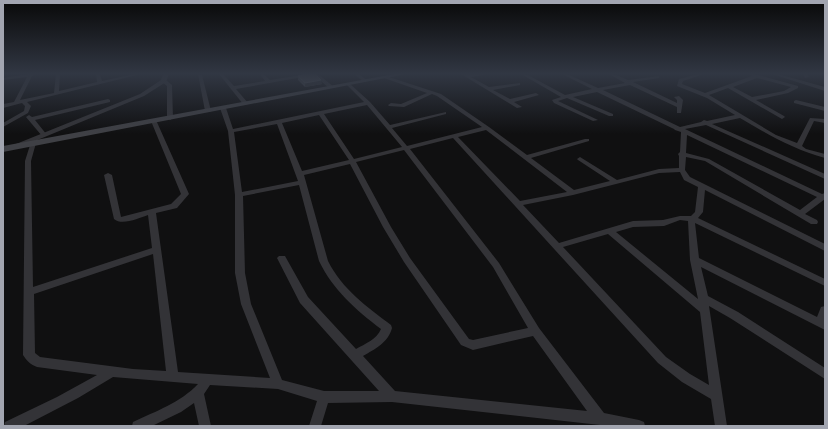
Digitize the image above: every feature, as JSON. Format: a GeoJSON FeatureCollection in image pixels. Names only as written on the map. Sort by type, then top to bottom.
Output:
{"type":"FeatureCollection","features":[{"type":"Feature","properties":{"kind":"main road"},"geometry":{"type":"LineString","coordinates":[[7,148],[295,94]]}},
{"type":"Feature","properties":{"kind":"street"},"geometry":{"type":"LineString","coordinates":[[16,104],[21,94]]}},
{"type":"Feature","properties":{"kind":"street"},"geometry":{"type":"LineString","coordinates":[[3,106],[56,94]]}},
{"type":"Feature","properties":{"kind":"street"},"geometry":{"type":"LineString","coordinates":[[7,148],[44,135],[144,94]]}},
{"type":"Feature","properties":{"kind":"street"},"geometry":{"type":"LineString","coordinates":[[170,94],[170,118]]}},
{"type":"Feature","properties":{"kind":"street"},"geometry":{"type":"LineString","coordinates":[[204,94],[208,111]]}},
{"type":"Feature","properties":{"kind":"street"},"geometry":{"type":"LineString","coordinates":[[238,94],[245,104]]}},
{"type":"Feature","properties":{"kind":"street"},"geometry":{"type":"LineString","coordinates":[[359,94],[389,126],[496,265],[535,332],[600,418]]}},
{"type":"Feature","properties":{"kind":"street"},"geometry":{"type":"LineString","coordinates":[[391,105],[402,106],[428,94]]}},
{"type":"Feature","properties":{"kind":"street"},"geometry":{"type":"LineString","coordinates":[[436,94],[451,102],[573,193]]}},
{"type":"Feature","properties":{"kind":"street"},"geometry":{"type":"LineString","coordinates":[[496,94],[519,107]]}},
{"type":"Feature","properties":{"kind":"street"},"geometry":{"type":"LineString","coordinates":[[563,94],[611,115]]}},
{"type":"Feature","properties":{"kind":"street"},"geometry":{"type":"LineString","coordinates":[[577,94],[555,101],[595,120]]}},
{"type":"Feature","properties":{"kind":"street"},"geometry":{"type":"LineString","coordinates":[[605,94],[824,196],[800,214]]}},
{"type":"Feature","properties":{"kind":"street"},"geometry":{"type":"LineString","coordinates":[[650,94],[679,109],[680,100],[677,97]]}},
{"type":"Feature","properties":{"kind":"street"},"geometry":{"type":"LineString","coordinates":[[742,94],[782,116]]}},
{"type":"Feature","properties":{"kind":"street"},"geometry":{"type":"LineString","coordinates":[[751,99],[776,94]]}},
{"type":"Feature","properties":{"kind":"street"},"geometry":{"type":"LineString","coordinates":[[509,101],[536,95]]}},
{"type":"Feature","properties":{"kind":"street"},"geometry":{"type":"LineString","coordinates":[[705,95],[774,136],[799,146],[804,150],[825,156]]}},
{"type":"Feature","properties":{"kind":"street"},"geometry":{"type":"LineString","coordinates":[[21,116],[32,119],[108,101]]}},
{"type":"Feature","properties":{"kind":"street"},"geometry":{"type":"LineString","coordinates":[[3,125],[26,112],[28,106],[24,102]]}},
{"type":"Feature","properties":{"kind":"street"},"geometry":{"type":"LineString","coordinates":[[796,102],[825,109]]}},
{"type":"Feature","properties":{"kind":"street"},"geometry":{"type":"LineString","coordinates":[[230,131],[368,103]]}},
{"type":"Feature","properties":{"kind":"street"},"geometry":{"type":"LineString","coordinates":[[819,108],[825,104]]}},
{"type":"Feature","properties":{"kind":"street"},"geometry":{"type":"LineString","coordinates":[[223,108],[230,131],[239,195],[240,273],[246,304],[278,384]]}},
{"type":"Feature","properties":{"kind":"street"},"geometry":{"type":"LineString","coordinates":[[320,113],[352,160],[387,227],[407,260],[466,342],[473,345],[535,332]]}},
{"type":"Feature","properties":{"kind":"street"},"geometry":{"type":"LineString","coordinates":[[389,126],[444,113]]}},
{"type":"Feature","properties":{"kind":"street"},"geometry":{"type":"LineString","coordinates":[[680,130],[704,122],[740,116]]}},
{"type":"Feature","properties":{"kind":"street"},"geometry":{"type":"LineString","coordinates":[[32,119],[44,135]]}},
{"type":"Feature","properties":{"kind":"street"},"geometry":{"type":"LineString","coordinates":[[799,146],[812,119],[825,121]]}},
{"type":"Feature","properties":{"kind":"street"},"geometry":{"type":"LineString","coordinates":[[108,175],[118,219],[174,206],[185,194],[154,120]]}},
{"type":"Feature","properties":{"kind":"street"},"geometry":{"type":"LineString","coordinates":[[279,122],[301,178],[321,250],[322,261],[334,281],[387,328],[383,338],[355,355]]}},
{"type":"Feature","properties":{"kind":"street"},"geometry":{"type":"LineString","coordinates":[[704,122],[825,177]]}},
{"type":"Feature","properties":{"kind":"street"},"geometry":{"type":"LineString","coordinates":[[239,195],[301,178],[352,160],[487,128]]}},
{"type":"Feature","properties":{"kind":"street"},"geometry":{"type":"LineString","coordinates":[[680,130],[682,170],[687,178],[825,248]]}},
{"type":"Feature","properties":{"kind":"street"},"geometry":{"type":"LineString","coordinates":[[454,136],[662,360],[686,378],[716,396]]}},
{"type":"Feature","properties":{"kind":"street"},"geometry":{"type":"LineString","coordinates":[[526,157],[587,140]]}},
{"type":"Feature","properties":{"kind":"street"},"geometry":{"type":"LineString","coordinates":[[32,143],[28,161],[29,355],[37,362],[110,372],[278,384],[324,397],[392,396],[600,418],[639,426]]}},
{"type":"Feature","properties":{"kind":"street"},"geometry":{"type":"LineString","coordinates":[[681,154],[707,160],[814,222]]}},
{"type":"Feature","properties":{"kind":"street"},"geometry":{"type":"LineString","coordinates":[[580,159],[616,182]]}},
{"type":"Feature","properties":{"kind":"street"},"geometry":{"type":"LineString","coordinates":[[518,204],[573,193],[666,170],[682,170]]}},
{"type":"Feature","properties":{"kind":"street"},"geometry":{"type":"LineString","coordinates":[[702,186],[699,212],[691,222],[695,260],[704,304],[721,426]]}},
{"type":"Feature","properties":{"kind":"street"},"geometry":{"type":"LineString","coordinates":[[152,212],[173,377]]}},
{"type":"Feature","properties":{"kind":"street"},"geometry":{"type":"LineString","coordinates":[[557,246],[633,224],[664,223],[680,218],[693,219],[825,283]]}},
{"type":"Feature","properties":{"kind":"street"},"geometry":{"type":"LineString","coordinates":[[610,231],[704,304],[734,315],[825,374]]}},
{"type":"Feature","properties":{"kind":"street"},"geometry":{"type":"LineString","coordinates":[[29,292],[156,250]]}},
{"type":"Feature","properties":{"kind":"street"},"geometry":{"type":"LineString","coordinates":[[282,258],[304,300],[392,396]]}},
{"type":"Feature","properties":{"kind":"street"},"geometry":{"type":"LineString","coordinates":[[695,260],[822,325],[825,310]]}},
{"type":"Feature","properties":{"kind":"street"},"geometry":{"type":"LineString","coordinates":[[10,426],[57,403],[94,383],[110,372]]}},
{"type":"Feature","properties":{"kind":"street"},"geometry":{"type":"LineString","coordinates":[[138,426],[180,405],[198,393],[207,379]]}},
{"type":"Feature","properties":{"kind":"street"},"geometry":{"type":"LineString","coordinates":[[198,393],[205,426]]}},
{"type":"Feature","properties":{"kind":"street"},"geometry":{"type":"LineString","coordinates":[[315,426],[324,397]]}}]}
